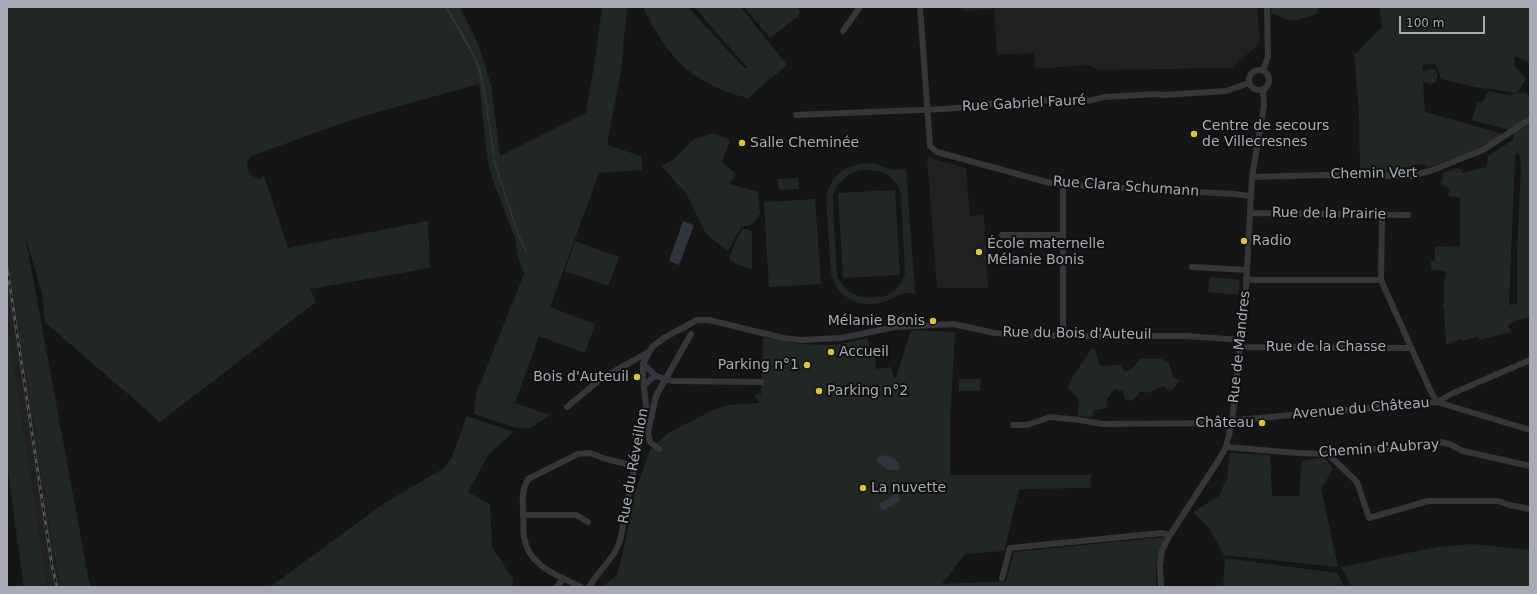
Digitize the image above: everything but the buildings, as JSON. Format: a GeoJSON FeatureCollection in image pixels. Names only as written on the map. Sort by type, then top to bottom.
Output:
{"type":"FeatureCollection","features":[{"type":"Feature","properties":{"kind":"street"},"geometry":{"type":"LineString","coordinates":[[843,31],[860,7]]}},
{"type":"Feature","properties":{"kind":"street","name":"Rue Clara Schumann"},"geometry":{"type":"LineString","coordinates":[[920,7],[926,110],[930,146],[938,152],[1054,184],[1251,196]]}},
{"type":"Feature","properties":{"kind":"street"},"geometry":{"type":"LineString","coordinates":[[1263,71],[1268,56],[1267,7]]}},
{"type":"Feature","properties":{"kind":"street"},"geometry":{"type":"LineString","coordinates":[[1258,70],[1263,71],[1269,80],[1267,86],[1263,89],[1254,89],[1249,82],[1249,77],[1252,72],[1258,70]]}},
{"type":"Feature","properties":{"kind":"street","name":"Rue Gabriel Fauré"},"geometry":{"type":"LineString","coordinates":[[796,115],[926,110],[969,107],[982,104],[1055,100],[1065,102],[1096,100],[1104,97],[1226,91],[1249,82]]}},
{"type":"Feature","properties":{"kind":"street","name":"Rue de Mandres"},"geometry":{"type":"LineString","coordinates":[[1161,587],[1160,559],[1162,551],[1170,535],[1226,447],[1232,423],[1247,270],[1252,177],[1264,106],[1263,89]]}},
{"type":"Feature","properties":{"kind":"street","name":"Chemin Vert"},"geometry":{"type":"LineString","coordinates":[[1252,177],[1325,175],[1411,176],[1430,171],[1482,150],[1530,119]]}},
{"type":"Feature","properties":{"kind":"street"},"geometry":{"type":"LineString","coordinates":[[1063,184],[1063,336]]}},
{"type":"Feature","properties":{"kind":"street","name":"Rue de la Prairie"},"geometry":{"type":"LineString","coordinates":[[1251,213],[1408,215]]}},
{"type":"Feature","properties":{"kind":"street"},"geometry":{"type":"LineString","coordinates":[[1382,214],[1381,280],[1431,392],[1438,402],[1530,430]]}},
{"type":"Feature","properties":{"kind":"street"},"geometry":{"type":"LineString","coordinates":[[1002,235],[1063,235]]}},
{"type":"Feature","properties":{"kind":"street"},"geometry":{"type":"LineString","coordinates":[[1192,267],[1247,270]]}},
{"type":"Feature","properties":{"kind":"street"},"geometry":{"type":"LineString","coordinates":[[1246,279],[1381,280]]}},
{"type":"Feature","properties":{"kind":"street","name":"Rue du Bois d'Auteuil"},"geometry":{"type":"LineString","coordinates":[[702,319],[800,340],[841,338],[896,327],[953,324],[994,333],[1063,336],[1186,336],[1241,340]]}},
{"type":"Feature","properties":{"kind":"street","name":"Rue du Réveillon"},"geometry":{"type":"LineString","coordinates":[[589,587],[614,554],[620,541],[646,407],[644,364],[649,352],[652,347],[664,338],[697,320],[702,319]]}},
{"type":"Feature","properties":{"kind":"street"},"geometry":{"type":"LineString","coordinates":[[659,449],[650,442],[648,432],[656,396],[691,334]]}},
{"type":"Feature","properties":{"kind":"street","name":"Rue de la Chasse"},"geometry":{"type":"LineString","coordinates":[[1240,347],[1411,348]]}},
{"type":"Feature","properties":{"kind":"street"},"geometry":{"type":"LineString","coordinates":[[567,407],[602,378],[649,352]]}},
{"type":"Feature","properties":{"kind":"street","name":"Avenue du Château"},"geometry":{"type":"LineString","coordinates":[[1013,425],[1028,425],[1050,417],[1103,424],[1232,423],[1245,420],[1438,402],[1451,394],[1530,360]]}},
{"type":"Feature","properties":{"kind":"street"},"geometry":{"type":"LineString","coordinates":[[644,364],[656,376],[665,380],[761,382]]}},
{"type":"Feature","properties":{"kind":"street"},"geometry":{"type":"LineString","coordinates":[[644,386],[656,376]]}},
{"type":"Feature","properties":{"kind":"street","name":"Chemin d'Aubray"},"geometry":{"type":"LineString","coordinates":[[1226,447],[1328,454],[1440,442],[1449,444],[1463,451],[1530,466]]}},
{"type":"Feature","properties":{"kind":"street"},"geometry":{"type":"LineString","coordinates":[[581,587],[543,569],[534,561],[527,549],[524,536],[524,486],[528,479],[578,454],[590,453],[606,459],[635,466]]}},
{"type":"Feature","properties":{"kind":"street"},"geometry":{"type":"LineString","coordinates":[[1328,454],[1357,482],[1369,518],[1428,501],[1498,501],[1509,505],[1530,509]]}},
{"type":"Feature","properties":{"kind":"street"},"geometry":{"type":"LineString","coordinates":[[523,514],[576,515],[588,522]]}},
{"type":"Feature","properties":{"kind":"street"},"geometry":{"type":"LineString","coordinates":[[1002,578],[1010,548],[1162,533],[1170,535]]}},
{"type":"Feature","properties":{"kind":"street"},"geometry":{"type":"LineString","coordinates":[[557,587],[563,578]]}},
{"type":"Feature","properties":{"kind":"shaded area"},"geometry":{"type":"Polygon","coordinates":[[[7,7],[460,7],[479,46],[491,85],[500,156],[586,113],[602,7],[627,7],[621,70],[607,145],[641,156],[642,170],[599,173],[550,307],[595,324],[585,353],[539,336],[515,403],[550,415],[529,429],[514,427],[474,414],[476,394],[524,274],[517,254],[515,238],[492,178],[488,163],[479,84],[357,118],[251,156],[247,162],[248,171],[251,175],[260,179],[264,176],[288,248],[428,221],[430,268],[310,289],[316,302],[160,422],[45,322],[42,293],[25,235],[90,587],[61,587],[52,540],[7,250],[7,7]]]}},
{"type":"Feature","properties":{"kind":"shaded area"},"geometry":{"type":"Polygon","coordinates":[[[445,7],[447,7],[461,30],[481,71],[486,112],[479,73],[474,58],[445,7]]]}},
{"type":"Feature","properties":{"kind":"shaded area"},"geometry":{"type":"Polygon","coordinates":[[[643,7],[688,7],[745,69],[747,67],[694,7],[741,7],[787,65],[748,98],[729,92],[697,77],[684,66],[672,54],[662,40],[643,7]]]}},
{"type":"Feature","properties":{"kind":"shaded area"},"geometry":{"type":"Polygon","coordinates":[[[744,7],[796,7],[800,11],[798,18],[794,19],[770,38],[744,7]]]}},
{"type":"Feature","properties":{"kind":"shaded area"},"geometry":{"type":"Polygon","coordinates":[[[957,7],[1257,7],[1260,43],[1232,68],[1099,70],[1088,65],[1035,69],[1034,53],[997,55],[994,9],[964,11],[957,7]]]}},
{"type":"Feature","properties":{"kind":"shaded area"},"geometry":{"type":"Polygon","coordinates":[[[1271,7],[1317,7],[1319,13],[1300,19],[1290,20],[1271,14],[1271,7]]]}},
{"type":"Feature","properties":{"kind":"shaded area"},"geometry":{"type":"Polygon","coordinates":[[[1379,7],[1530,7],[1530,63],[1514,56],[1515,66],[1526,79],[1517,93],[1475,87],[1441,79],[1436,64],[1422,65],[1423,72],[1428,69],[1434,69],[1438,76],[1436,81],[1432,84],[1423,82],[1425,112],[1504,134],[1480,149],[1427,168],[1427,165],[1416,164],[1414,167],[1398,170],[1399,173],[1360,172],[1359,112],[1354,53],[1357,53],[1382,27],[1379,7]]]}},
{"type":"Feature","properties":{"kind":"shaded area"},"geometry":{"type":"Polygon","coordinates":[[[1488,91],[1509,95],[1525,92],[1530,97],[1530,116],[1509,130],[1472,120],[1477,102],[1482,103],[1488,91]]]}},
{"type":"Feature","properties":{"kind":"shaded area"},"geometry":{"type":"Polygon","coordinates":[[[1530,122],[1530,317],[1517,320],[1508,325],[1511,332],[1479,340],[1479,336],[1462,341],[1462,338],[1446,345],[1444,310],[1442,304],[1444,302],[1444,280],[1446,277],[1446,271],[1431,270],[1431,261],[1435,261],[1435,247],[1460,246],[1460,198],[1448,196],[1450,189],[1441,184],[1444,173],[1457,168],[1462,170],[1461,173],[1487,167],[1488,156],[1513,140],[1513,135],[1520,125],[1530,122]],[[1517,153],[1515,156],[1509,305],[1517,304],[1517,252],[1521,167],[1520,157],[1517,153]]]}},
{"type":"Feature","properties":{"kind":"shaded area"},"geometry":{"type":"Polygon","coordinates":[[[713,133],[730,140],[722,162],[736,174],[730,184],[758,192],[760,213],[753,224],[741,227],[728,251],[706,234],[686,193],[661,166],[674,159],[693,140],[713,133]]]}},
{"type":"Feature","properties":{"kind":"shaded area"},"geometry":{"type":"Polygon","coordinates":[[[7,144],[90,587],[24,587],[7,465],[7,144]]]}},
{"type":"Feature","properties":{"kind":"shaded area"},"geometry":{"type":"Polygon","coordinates":[[[927,157],[966,168],[970,216],[984,215],[988,288],[937,288],[927,157]]]}},
{"type":"Feature","properties":{"kind":"shaded area"},"geometry":{"type":"Polygon","coordinates":[[[873,163],[892,170],[906,169],[915,293],[902,294],[885,302],[871,304],[862,304],[848,298],[837,288],[834,281],[831,273],[826,197],[829,188],[837,175],[849,167],[873,163]],[[860,170],[843,179],[837,186],[833,195],[837,271],[838,277],[842,284],[851,293],[862,297],[875,298],[886,296],[894,292],[902,282],[905,273],[901,195],[891,177],[881,172],[860,170]]]}},
{"type":"Feature","properties":{"kind":"shaded area"},"geometry":{"type":"Polygon","coordinates":[[[798,178],[799,189],[779,190],[778,179],[798,178]]]}},
{"type":"Feature","properties":{"kind":"shaded area"},"geometry":{"type":"Polygon","coordinates":[[[895,190],[900,275],[843,278],[838,193],[895,190]]]}},
{"type":"Feature","properties":{"kind":"shaded area"},"geometry":{"type":"Polygon","coordinates":[[[815,199],[821,284],[769,287],[764,202],[815,199]]]}},
{"type":"Feature","properties":{"kind":"shaded area"},"geometry":{"type":"Polygon","coordinates":[[[683,221],[694,225],[679,265],[669,261],[683,221]]]}},
{"type":"Feature","properties":{"kind":"shaded area"},"geometry":{"type":"Polygon","coordinates":[[[743,229],[748,229],[752,232],[752,270],[730,261],[729,257],[743,229]]]}},
{"type":"Feature","properties":{"kind":"shaded area"},"geometry":{"type":"Polygon","coordinates":[[[575,241],[619,257],[608,286],[565,271],[575,241]]]}},
{"type":"Feature","properties":{"kind":"shaded area"},"geometry":{"type":"Polygon","coordinates":[[[1210,277],[1240,280],[1238,295],[1208,292],[1210,277]]]}},
{"type":"Feature","properties":{"kind":"shaded area"},"geometry":{"type":"Polygon","coordinates":[[[7,324],[47,587],[24,587],[7,465],[7,324]]]}},
{"type":"Feature","properties":{"kind":"shaded area"},"geometry":{"type":"Polygon","coordinates":[[[911,330],[955,332],[950,419],[950,475],[1091,475],[1090,488],[1019,489],[1004,551],[965,554],[942,584],[1006,581],[1014,552],[1165,537],[1156,568],[1156,587],[602,587],[617,575],[635,492],[650,450],[668,433],[711,411],[728,405],[760,403],[754,395],[761,394],[763,337],[781,341],[822,345],[840,344],[867,338],[870,348],[874,350],[876,369],[891,367],[894,378],[896,378],[911,330]]]}},
{"type":"Feature","properties":{"kind":"shaded area"},"geometry":{"type":"Polygon","coordinates":[[[1092,348],[1095,350],[1100,366],[1120,365],[1125,372],[1130,370],[1141,359],[1162,359],[1169,363],[1173,377],[1180,381],[1170,392],[1163,386],[1149,393],[1141,391],[1132,401],[1125,399],[1123,391],[1114,389],[1107,400],[1106,408],[1094,410],[1092,417],[1078,416],[1079,400],[1068,388],[1070,381],[1092,348]]]}},
{"type":"Feature","properties":{"kind":"shaded area"},"geometry":{"type":"Polygon","coordinates":[[[959,379],[981,379],[980,391],[959,391],[959,379]]]}},
{"type":"Feature","properties":{"kind":"shaded area"},"geometry":{"type":"Polygon","coordinates":[[[467,416],[514,432],[489,454],[468,492],[490,504],[492,547],[513,579],[512,587],[270,587],[383,504],[444,468],[451,459],[467,416]]]}},
{"type":"Feature","properties":{"kind":"shaded area"},"geometry":{"type":"Polygon","coordinates":[[[1230,453],[1270,455],[1272,496],[1299,496],[1302,461],[1324,457],[1333,469],[1321,489],[1338,567],[1224,555],[1209,528],[1193,512],[1219,496],[1227,478],[1230,453]]]}},
{"type":"Feature","properties":{"kind":"shaded area"},"geometry":{"type":"Polygon","coordinates":[[[885,455],[892,457],[899,463],[899,470],[888,470],[877,461],[878,457],[885,455]]]}},
{"type":"Feature","properties":{"kind":"shaded area"},"geometry":{"type":"Polygon","coordinates":[[[897,493],[901,500],[882,511],[879,504],[897,493]]]}},
{"type":"Feature","properties":{"kind":"shaded area"},"geometry":{"type":"Polygon","coordinates":[[[1472,544],[1530,550],[1530,587],[1352,587],[1341,567],[1437,547],[1472,544]]]}},
{"type":"Feature","properties":{"kind":"shaded area"},"geometry":{"type":"Polygon","coordinates":[[[1225,558],[1337,573],[1345,587],[1223,587],[1225,558]]]}},
{"type":"Feature","properties":{"kind":"waterway"},"geometry":{"type":"LineString","coordinates":[[480,70],[494,156]]}},
{"type":"Feature","properties":{"kind":"waterway"},"geometry":{"type":"LineString","coordinates":[[494,160],[518,234],[527,253]]}},
{"type":"Feature","properties":{"kind":"railway"},"geometry":{"type":"LineString","coordinates":[[7,267],[52,566],[57,587]]}},
{"type":"Feature","properties":{"kind":"place","name":"Centre de secours de Villecresnes"},"geometry":{"type":"Point","coordinates":[1194,134]}},
{"type":"Feature","properties":{"kind":"place","name":"Salle Cheminée"},"geometry":{"type":"Point","coordinates":[742,143]}},
{"type":"Feature","properties":{"kind":"place","name":"Radio"},"geometry":{"type":"Point","coordinates":[1244,241]}},
{"type":"Feature","properties":{"kind":"place","name":"École maternelle Mélanie Bonis"},"geometry":{"type":"Point","coordinates":[979,252]}},
{"type":"Feature","properties":{"kind":"place","name":"Mélanie Bonis"},"geometry":{"type":"Point","coordinates":[933,321]}},
{"type":"Feature","properties":{"kind":"place","name":"Accueil"},"geometry":{"type":"Point","coordinates":[831,352]}},
{"type":"Feature","properties":{"kind":"place","name":"Parking n°1"},"geometry":{"type":"Point","coordinates":[807,365]}},
{"type":"Feature","properties":{"kind":"place","name":"Bois d'Auteuil"},"geometry":{"type":"Point","coordinates":[637,377]}},
{"type":"Feature","properties":{"kind":"place","name":"Parking n°2"},"geometry":{"type":"Point","coordinates":[819,391]}},
{"type":"Feature","properties":{"kind":"place","name":"Château"},"geometry":{"type":"Point","coordinates":[1262,423]}},
{"type":"Feature","properties":{"kind":"place","name":"La nuvette"},"geometry":{"type":"Point","coordinates":[863,488]}}]}
